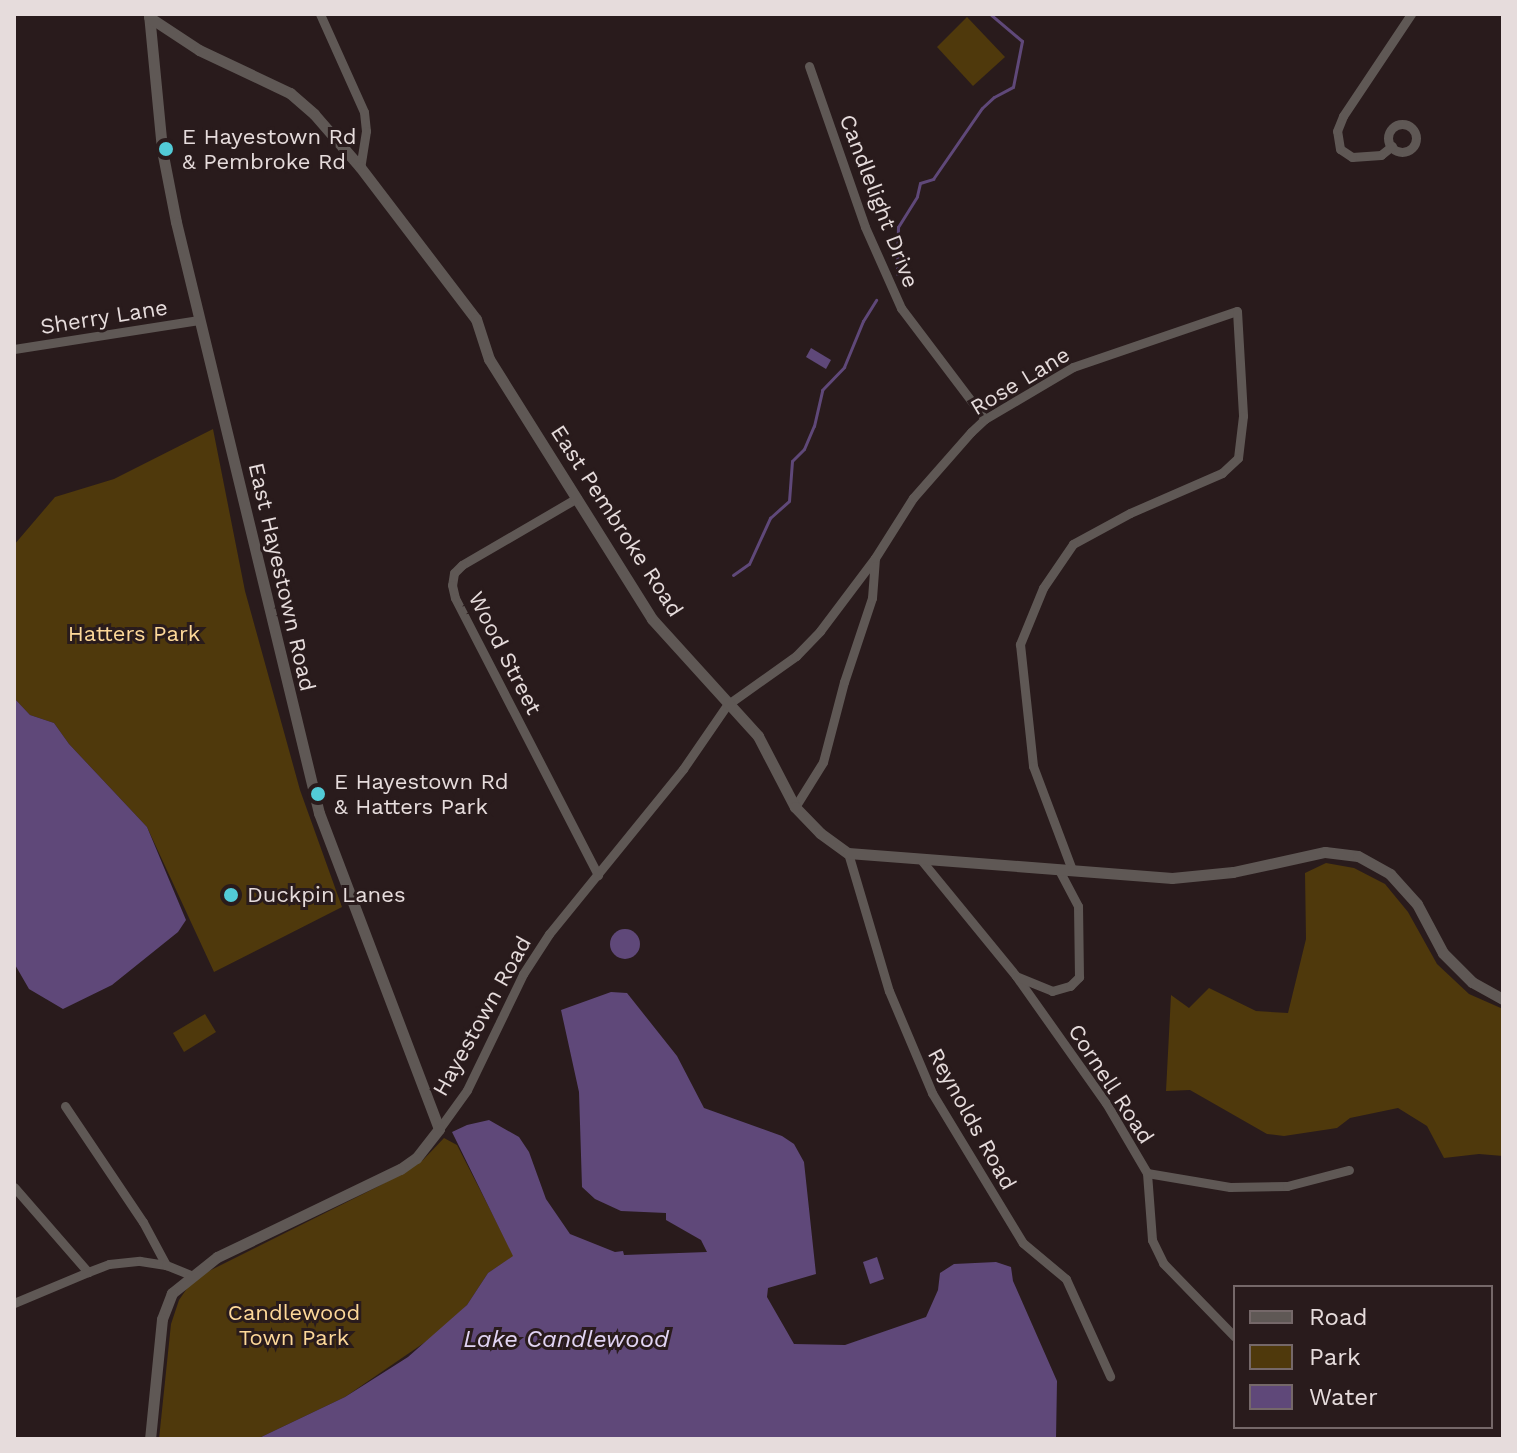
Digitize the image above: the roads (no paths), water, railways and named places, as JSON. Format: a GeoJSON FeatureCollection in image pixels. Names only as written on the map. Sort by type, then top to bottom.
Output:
{"type":"FeatureCollection","features":[{"type":"Feature","properties":{"kind":"street"},"geometry":{"type":"LineString","coordinates":[[320,14],[364,112],[366,131],[360,167]]}},
{"type":"Feature","properties":{"kind":"street"},"geometry":{"type":"LineString","coordinates":[[1392,146],[1381,155],[1352,157],[1340,149],[1337,131],[1343,116],[1411,14]]}},
{"type":"Feature","properties":{"kind":"street","name":"East Pembroke Road"},"geometry":{"type":"LineString","coordinates":[[149,15],[199,50],[290,93],[314,114],[360,167],[470,309],[489,359],[652,619],[758,736],[795,807],[848,853]]}},
{"type":"Feature","properties":{"kind":"street","name":"East Hayestown Road"},"geometry":{"type":"LineString","coordinates":[[149,15],[164,160],[199,320],[319,813],[439,1129]]}},
{"type":"Feature","properties":{"kind":"street","name":"Candlelight Drive"},"geometry":{"type":"LineString","coordinates":[[809,66],[865,227],[901,308],[985,419]]}},
{"type":"Feature","properties":{"kind":"street","name":"Rose Lane"},"geometry":{"type":"LineString","coordinates":[[727,705],[796,656],[820,631],[875,558],[913,498],[985,419],[1073,367],[1237,311],[1243,416],[1238,458],[1222,473],[1130,513],[1073,544],[1043,588],[1020,644],[1033,766],[1066,870]]}},
{"type":"Feature","properties":{"kind":"street","name":"Sherry Lane"},"geometry":{"type":"LineString","coordinates":[[14,349],[199,320]]}},
{"type":"Feature","properties":{"kind":"street","name":"Wood Street"},"geometry":{"type":"LineString","coordinates":[[577,498],[462,565],[454,573],[452,585],[455,598],[598,875]]}},
{"type":"Feature","properties":{"kind":"street","name":"Rose Lane"},"geometry":{"type":"LineString","coordinates":[[795,807],[823,762],[844,682],[872,598],[875,558]]}},
{"type":"Feature","properties":{"kind":"street","name":"Hayestown Road"},"geometry":{"type":"LineString","coordinates":[[150,1439],[162,1319],[172,1293],[191,1275],[226,1252],[400,1169],[416,1158],[467,1090],[523,974],[549,934],[686,765],[727,705]]}},
{"type":"Feature","properties":{"kind":"street"},"geometry":{"type":"LineString","coordinates":[[848,853],[1172,878],[1233,872],[1325,852],[1358,856],[1390,874],[1417,904],[1443,953],[1472,982],[1503,999]]}},
{"type":"Feature","properties":{"kind":"street","name":"Reynolds Road"},"geometry":{"type":"LineString","coordinates":[[848,853],[889,991],[932,1093],[1023,1243],[1066,1279],[1110,1376]]}},
{"type":"Feature","properties":{"kind":"street","name":"Cornell Road"},"geometry":{"type":"LineString","coordinates":[[922,861],[1016,976],[1106,1103],[1147,1173],[1152,1240],[1163,1263],[1233,1335]]}},
{"type":"Feature","properties":{"kind":"street"},"geometry":{"type":"LineString","coordinates":[[1016,976],[1052,991],[1070,986],[1079,977],[1078,906],[1066,870]]}},
{"type":"Feature","properties":{"kind":"street"},"geometry":{"type":"LineString","coordinates":[[65,1106],[143,1222],[166,1265]]}},
{"type":"Feature","properties":{"kind":"street"},"geometry":{"type":"LineString","coordinates":[[1147,1173],[1230,1187],[1273,1186],[1349,1170]]}},
{"type":"Feature","properties":{"kind":"street"},"geometry":{"type":"LineString","coordinates":[[14,1187],[88,1272]]}},
{"type":"Feature","properties":{"kind":"street"},"geometry":{"type":"LineString","coordinates":[[14,1303],[109,1264],[140,1261],[166,1265],[191,1275]]}},
{"type":"Feature","properties":{"kind":"water"},"geometry":{"type":"Polygon","coordinates":[[[811,348],[831,360],[826,369],[806,357],[811,348]]]}},
{"type":"Feature","properties":{"kind":"water"},"geometry":{"type":"Polygon","coordinates":[[[14,698],[30,715],[54,723],[69,744],[147,827],[186,920],[178,932],[112,985],[63,1009],[29,989],[14,963],[14,698]]]}},
{"type":"Feature","properties":{"kind":"water"},"geometry":{"type":"Polygon","coordinates":[[[625,929],[636,933],[640,944],[636,955],[625,959],[614,955],[610,944],[614,933],[625,929]]]}},
{"type":"Feature","properties":{"kind":"water","name":"Lake Candlewood"},"geometry":{"type":"Polygon","coordinates":[[[611,992],[627,993],[677,1056],[704,1108],[782,1136],[794,1144],[804,1162],[816,1274],[768,1288],[767,1297],[794,1344],[845,1345],[926,1317],[938,1290],[940,1273],[954,1264],[996,1262],[1011,1267],[1013,1281],[1057,1381],[1056,1439],[257,1439],[345,1397],[408,1357],[467,1305],[488,1273],[513,1256],[452,1132],[467,1125],[489,1120],[519,1137],[529,1152],[546,1199],[570,1234],[615,1252],[623,1251],[624,1255],[707,1252],[701,1240],[666,1220],[666,1213],[621,1211],[595,1199],[582,1187],[579,1092],[561,1010],[611,992]]]}},
{"type":"Feature","properties":{"kind":"water"},"geometry":{"type":"Polygon","coordinates":[[[877,1257],[884,1279],[870,1284],[863,1262],[877,1257]]]}},
{"type":"Feature","properties":{"kind":"waterway"},"geometry":{"type":"LineString","coordinates":[[897,274],[898,227],[917,196],[920,183],[933,179],[982,108],[1013,87],[1022,41],[990,14]]}},
{"type":"Feature","properties":{"kind":"waterway"},"geometry":{"type":"LineString","coordinates":[[733,575],[749,564],[770,518],[789,501],[792,461],[804,449],[814,426],[822,390],[844,367],[863,321],[876,300]]}},
{"type":"Feature","properties":{"kind":"place","name":"E Hayestown Rd & Pembroke Rd"},"geometry":{"type":"Point","coordinates":[166,149]}},
{"type":"Feature","properties":{"kind":"place","name":"E Hayestown Rd & Hatters Park"},"geometry":{"type":"Point","coordinates":[318,794]}},
{"type":"Feature","properties":{"kind":"place","name":"Duckpin Lanes"},"geometry":{"type":"Point","coordinates":[231,895]}},
{"type":"Feature","properties":{"kind":"park label","name":"Hatters Park"},"geometry":{"type":"Point","coordinates":[134,634]}},
{"type":"Feature","properties":{"kind":"park label","name":"Candlewood Town Park"},"geometry":{"type":"Point","coordinates":[294,1324]}}]}
